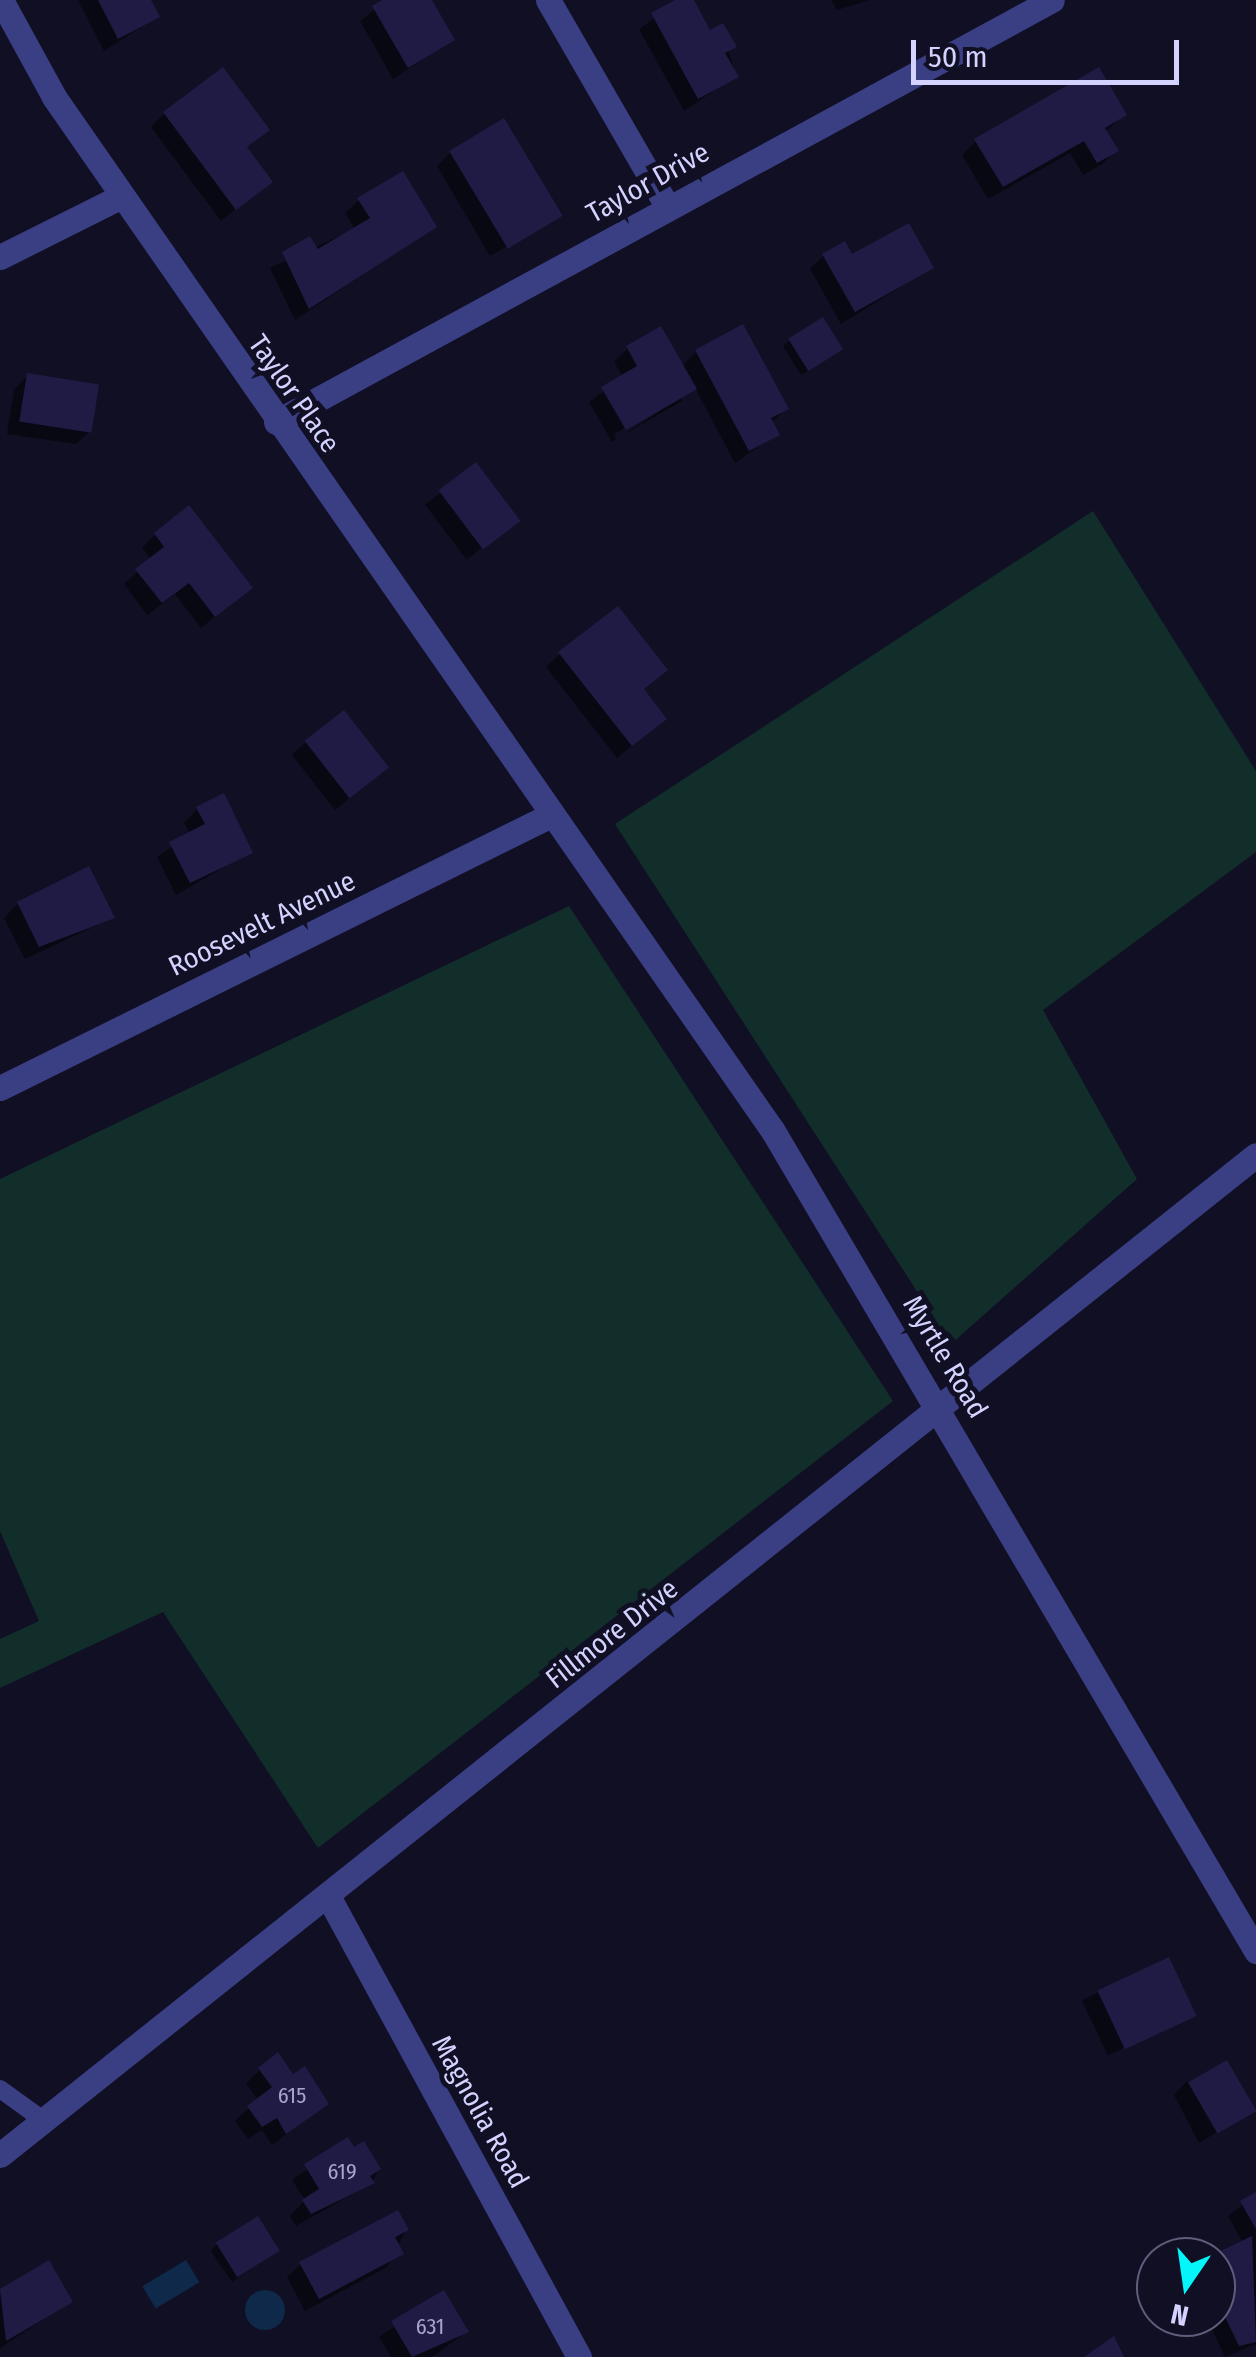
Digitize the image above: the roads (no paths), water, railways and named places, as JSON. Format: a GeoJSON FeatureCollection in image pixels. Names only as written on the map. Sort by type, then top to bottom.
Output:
{"type":"FeatureCollection","features":[{"type":"Feature","properties":{"kind":"street","name":"Taylor Place"},"geometry":{"type":"LineString","coordinates":[[0,0],[122,196],[551,814]]}},
{"type":"Feature","properties":{"kind":"street"},"geometry":{"type":"LineString","coordinates":[[548,0],[667,206]]}},
{"type":"Feature","properties":{"kind":"street","name":"Taylor Drive"},"geometry":{"type":"LineString","coordinates":[[276,422],[1052,0]]}},
{"type":"Feature","properties":{"kind":"street"},"geometry":{"type":"LineString","coordinates":[[0,258],[122,196]]}},
{"type":"Feature","properties":{"kind":"street","name":"Roosevelt Avenue"},"geometry":{"type":"LineString","coordinates":[[0,1088],[551,814]]}},
{"type":"Feature","properties":{"kind":"street","name":"Myrtle Road"},"geometry":{"type":"LineString","coordinates":[[551,814],[772,1131],[943,1411],[1256,1951]]}},
{"type":"Feature","properties":{"kind":"street","name":"Fillmore Drive"},"geometry":{"type":"LineString","coordinates":[[0,2154],[943,1411],[1256,1154]]}},
{"type":"Feature","properties":{"kind":"street","name":"Magnolia Road"},"geometry":{"type":"LineString","coordinates":[[328,1896],[579,2357]]}},
{"type":"Feature","properties":{"kind":"lane"},"geometry":{"type":"LineString","coordinates":[[0,2089],[43,2120]]}},
{"type":"Feature","properties":{"kind":"water"},"geometry":{"type":"Polygon","coordinates":[[[186,2260],[199,2282],[156,2309],[142,2286],[186,2260]]]}},
{"type":"Feature","properties":{"kind":"water"},"geometry":{"type":"Polygon","coordinates":[[[265,2290],[279,2296],[285,2310],[279,2324],[265,2330],[251,2324],[245,2310],[251,2296],[265,2290]]]}}]}
